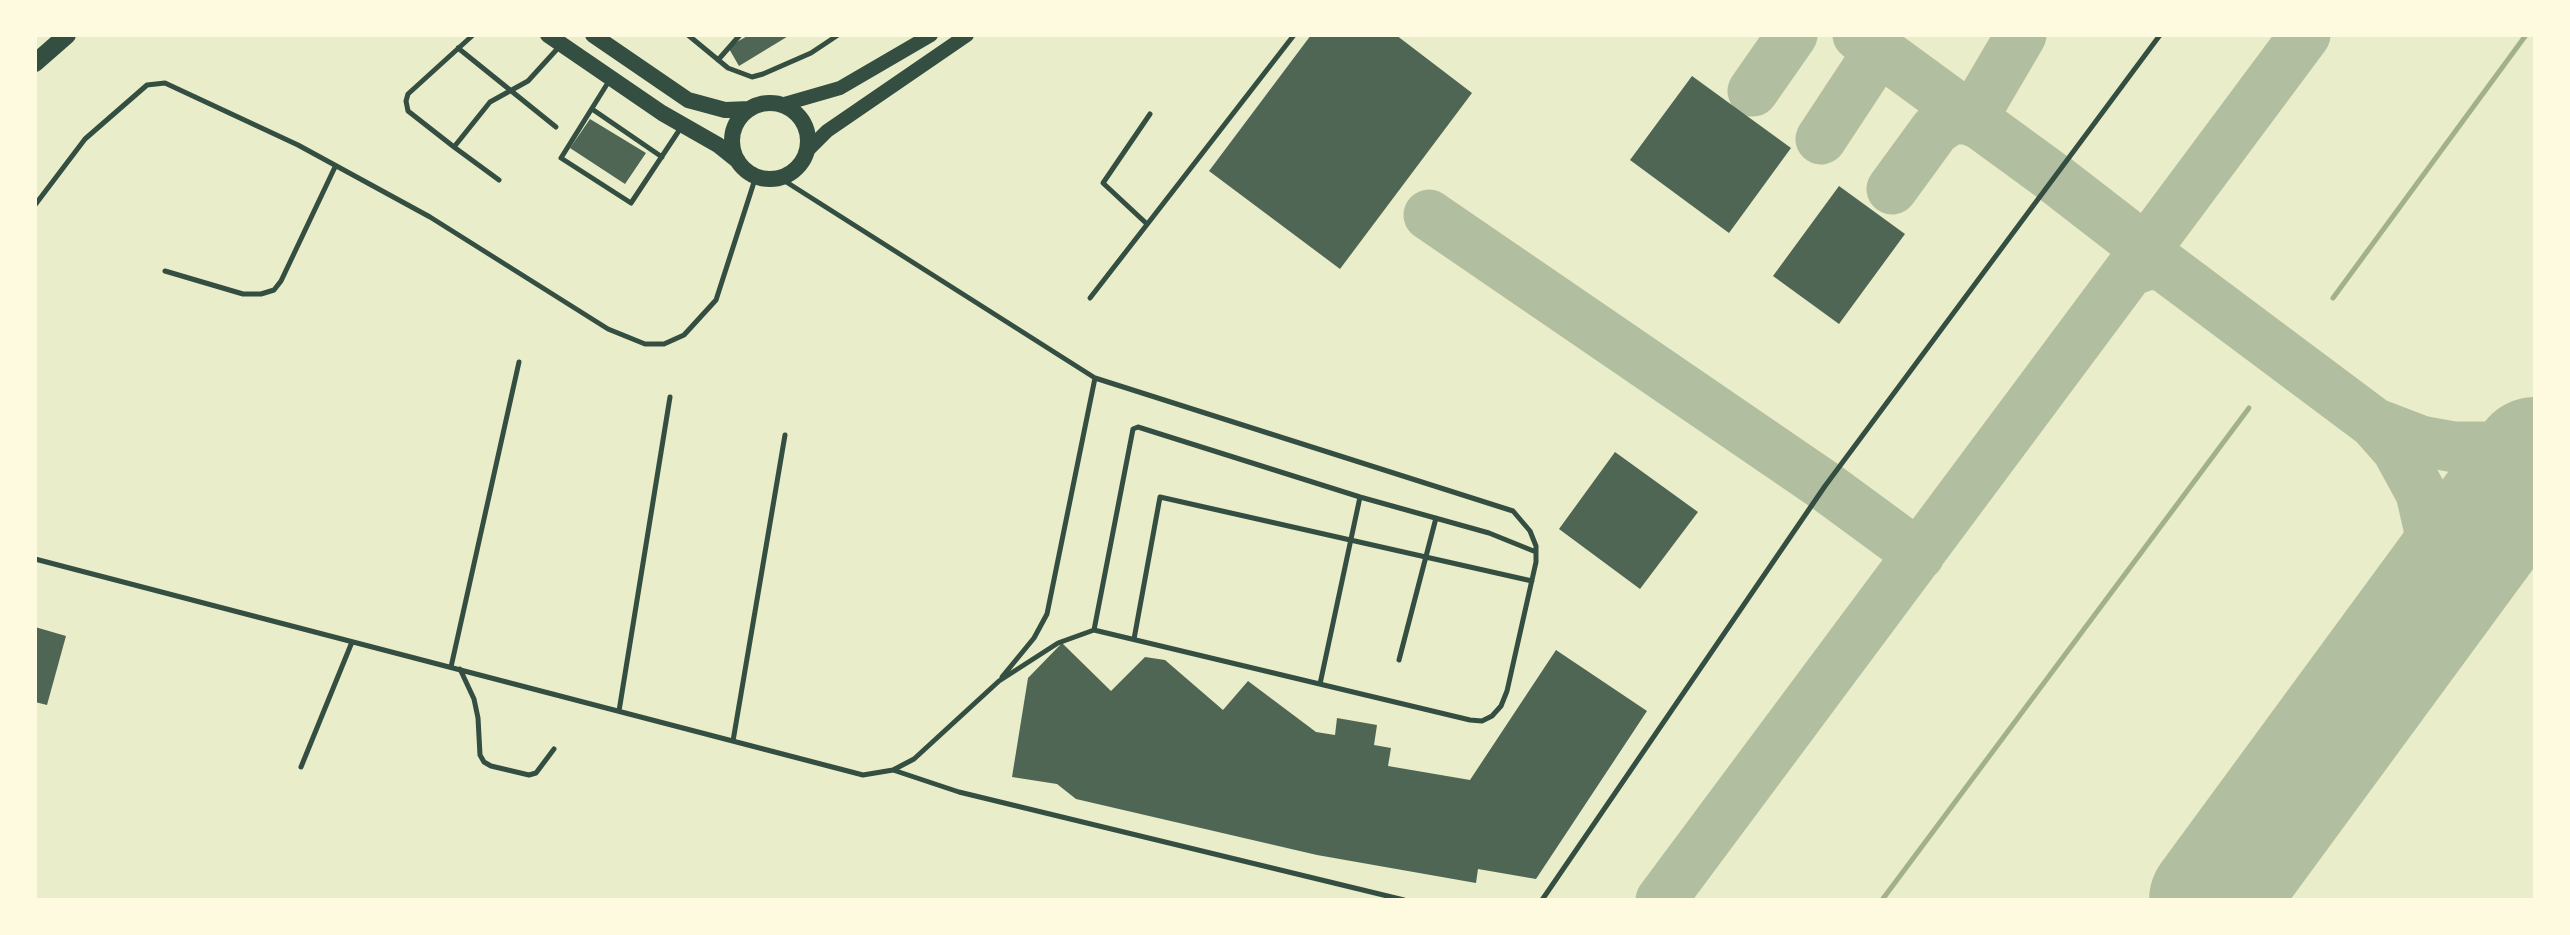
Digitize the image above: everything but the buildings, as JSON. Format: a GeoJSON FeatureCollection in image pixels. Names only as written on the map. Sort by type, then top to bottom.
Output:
{"type":"FeatureCollection","features":[{"type":"Feature","properties":{"kind":"highway"},"geometry":{"type":"LineString","coordinates":[[35,63],[66,35]]}},
{"type":"Feature","properties":{"kind":"main road"},"geometry":{"type":"LineString","coordinates":[[555,40],[682,126],[718,145],[756,176],[780,178],[802,163],[808,139],[806,126],[798,115],[781,105],[771,103],[750,109],[725,110],[688,100],[593,35]]}},
{"type":"Feature","properties":{"kind":"main road"},"geometry":{"type":"LineString","coordinates":[[781,105],[840,88],[931,35]]}},
{"type":"Feature","properties":{"kind":"main road"},"geometry":{"type":"LineString","coordinates":[[807,151],[827,131],[967,35]]}},
{"type":"Feature","properties":{"kind":"main road"},"geometry":{"type":"LineString","coordinates":[[741,164],[733,145],[733,134],[738,121],[750,109]]}},
{"type":"Feature","properties":{"kind":"lane"},"geometry":{"type":"LineString","coordinates":[[473,35],[408,94],[406,101],[408,111],[499,180]]}},
{"type":"Feature","properties":{"kind":"lane"},"geometry":{"type":"LineString","coordinates":[[688,35],[728,68],[752,77],[811,53],[838,35]]}},
{"type":"Feature","properties":{"kind":"lane"},"geometry":{"type":"LineString","coordinates":[[718,60],[740,35]]}},
{"type":"Feature","properties":{"kind":"lane"},"geometry":{"type":"LineString","coordinates":[[1090,298],[1294,35]]}},
{"type":"Feature","properties":{"kind":"lane"},"geometry":{"type":"LineString","coordinates":[[1542,900],[1825,486],[2160,35]]}},
{"type":"Feature","properties":{"kind":"lane"},"geometry":{"type":"LineString","coordinates":[[454,147],[490,102],[528,81],[555,40]]}},
{"type":"Feature","properties":{"kind":"lane"},"geometry":{"type":"LineString","coordinates":[[458,48],[556,127]]}},
{"type":"Feature","properties":{"kind":"lane"},"geometry":{"type":"LineString","coordinates":[[611,78],[561,158],[631,203],[682,126]]}},
{"type":"Feature","properties":{"kind":"lane"},"geometry":{"type":"LineString","coordinates":[[35,205],[85,139],[147,85],[165,83],[298,145],[430,217],[608,329],[645,344],[664,344],[684,335],[716,300],[756,176]]}},
{"type":"Feature","properties":{"kind":"lane"},"geometry":{"type":"LineString","coordinates":[[592,109],[662,157]]}},
{"type":"Feature","properties":{"kind":"lane"},"geometry":{"type":"LineString","coordinates":[[1147,224],[1103,183],[1150,114]]}},
{"type":"Feature","properties":{"kind":"lane"},"geometry":{"type":"LineString","coordinates":[[165,271],[243,294],[261,295],[274,290],[281,281],[335,167]]}},
{"type":"Feature","properties":{"kind":"lane"},"geometry":{"type":"LineString","coordinates":[[780,178],[1095,378],[1513,512],[1530,531],[1536,552],[1507,691],[1501,706],[1492,716],[1482,720],[1470,720],[1094,630],[1058,643],[999,681]]}},
{"type":"Feature","properties":{"kind":"lane"},"geometry":{"type":"LineString","coordinates":[[452,667],[519,362]]}},
{"type":"Feature","properties":{"kind":"lane"},"geometry":{"type":"LineString","coordinates":[[35,559],[863,775],[893,770],[914,759],[999,681],[1034,638],[1048,614],[1095,378]]}},
{"type":"Feature","properties":{"kind":"lane"},"geometry":{"type":"LineString","coordinates":[[619,711],[670,397]]}},
{"type":"Feature","properties":{"kind":"lane"},"geometry":{"type":"LineString","coordinates":[[1094,630],[1133,429],[1138,427],[1360,497],[1489,533],[1536,552]]}},
{"type":"Feature","properties":{"kind":"lane"},"geometry":{"type":"LineString","coordinates":[[733,741],[785,435]]}},
{"type":"Feature","properties":{"kind":"lane"},"geometry":{"type":"LineString","coordinates":[[1134,639],[1160,497],[1532,581]]}},
{"type":"Feature","properties":{"kind":"lane"},"geometry":{"type":"LineString","coordinates":[[1320,684],[1360,497]]}},
{"type":"Feature","properties":{"kind":"lane"},"geometry":{"type":"LineString","coordinates":[[1399,660],[1436,518]]}},
{"type":"Feature","properties":{"kind":"lane"},"geometry":{"type":"LineString","coordinates":[[301,767],[352,642]]}},
{"type":"Feature","properties":{"kind":"lane"},"geometry":{"type":"LineString","coordinates":[[460,669],[474,699],[480,755],[484,762],[529,775],[536,773],[554,749]]}},
{"type":"Feature","properties":{"kind":"lane"},"geometry":{"type":"LineString","coordinates":[[893,770],[959,792],[1404,900]]}},
{"type":"Feature","properties":{"kind":"waterway"},"geometry":{"type":"LineString","coordinates":[[2333,298],[2526,35]]}},
{"type":"Feature","properties":{"kind":"waterway"},"geometry":{"type":"LineString","coordinates":[[1882,900],[2249,408]]}},
{"type":"Feature","properties":{"kind":"taxiway"},"geometry":{"type":"LineString","coordinates":[[1753,91],[1792,35]]}},
{"type":"Feature","properties":{"kind":"taxiway"},"geometry":{"type":"LineString","coordinates":[[1858,35],[2054,178],[2147,250]]}},
{"type":"Feature","properties":{"kind":"taxiway"},"geometry":{"type":"LineString","coordinates":[[1975,122],[1977,110],[2021,35]]}},
{"type":"Feature","properties":{"kind":"taxiway"},"geometry":{"type":"LineString","coordinates":[[1661,900],[2305,35]]}},
{"type":"Feature","properties":{"kind":"taxiway"},"geometry":{"type":"LineString","coordinates":[[1821,139],[1871,63],[1890,59]]}},
{"type":"Feature","properties":{"kind":"taxiway"},"geometry":{"type":"LineString","coordinates":[[1892,189],[1935,130],[1951,119],[1970,119]]}},
{"type":"Feature","properties":{"kind":"taxiway"},"geometry":{"type":"LineString","coordinates":[[1429,215],[1825,486],[1919,555]]}},
{"type":"Feature","properties":{"kind":"taxiway"},"geometry":{"type":"LineString","coordinates":[[2131,271],[2148,264],[2164,266],[2374,423],[2397,449],[2421,493],[2432,541],[2428,591],[2415,624]]}},
{"type":"Feature","properties":{"kind":"taxiway"},"geometry":{"type":"LineString","coordinates":[[2374,423],[2421,441],[2454,447],[2488,447],[2535,434]]}},
{"type":"Feature","properties":{"kind":"runway"},"geometry":{"type":"LineString","coordinates":[[2212,900],[2535,460]]}}]}
